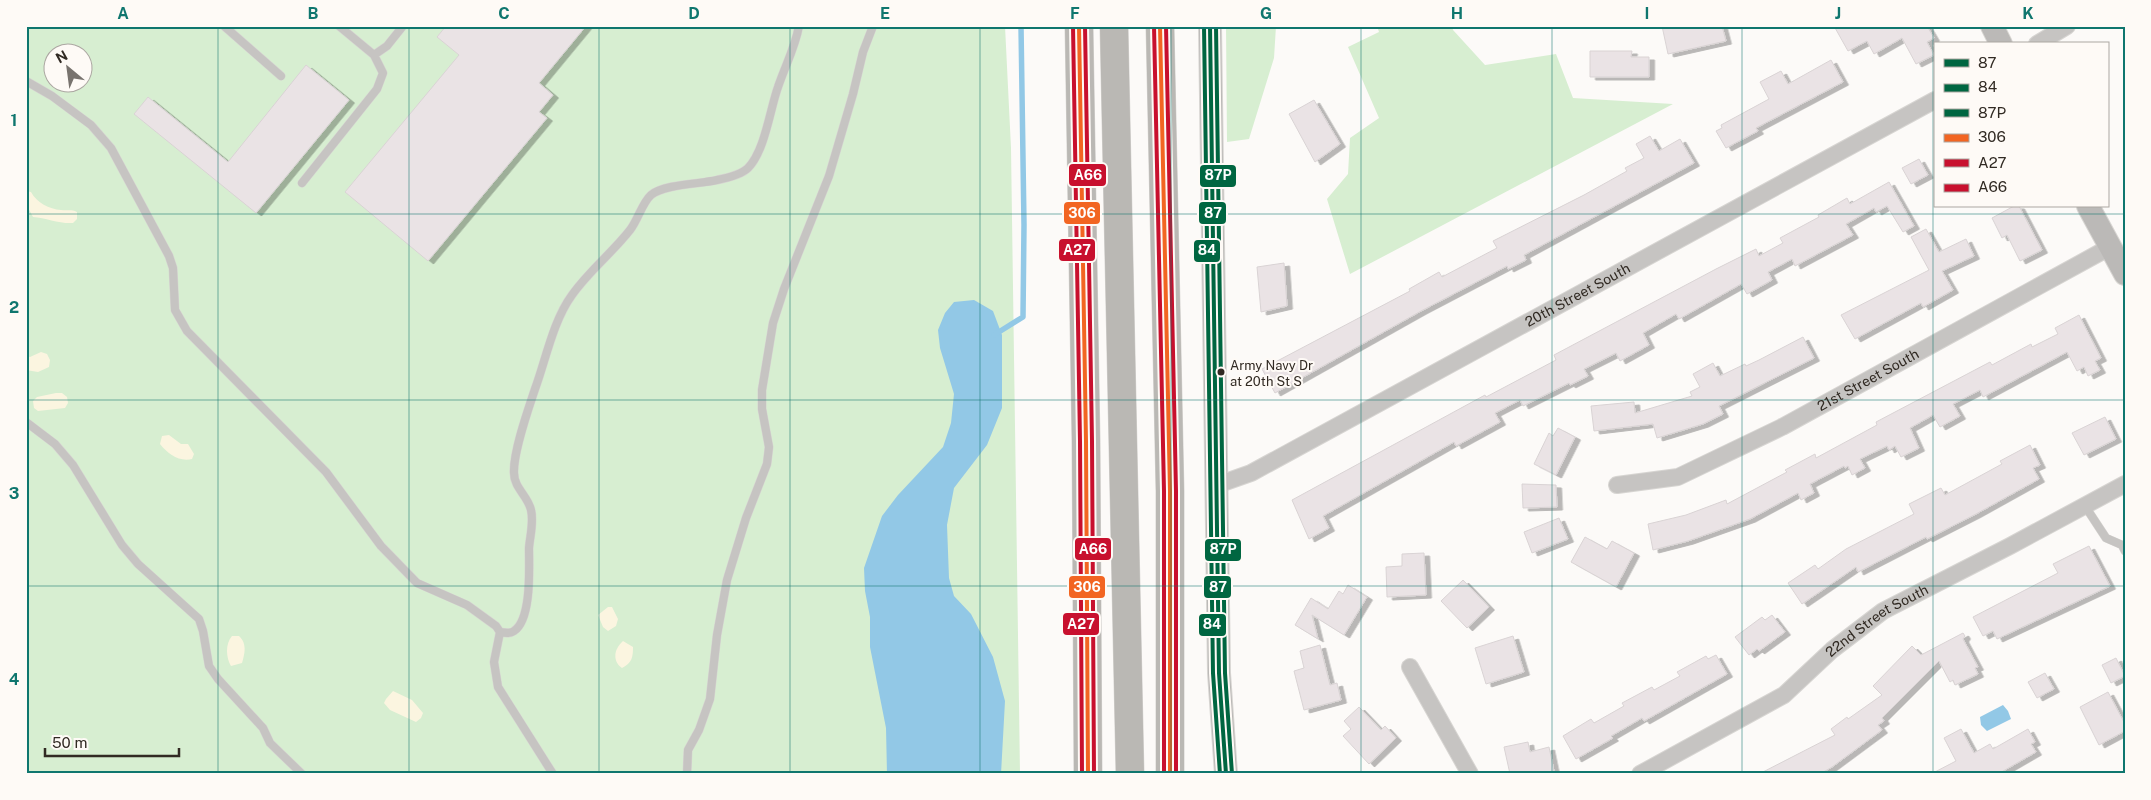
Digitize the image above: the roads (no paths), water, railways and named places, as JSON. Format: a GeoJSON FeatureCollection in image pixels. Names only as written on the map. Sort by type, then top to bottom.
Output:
{"type":"FeatureCollection","features":[{"type":"Feature","properties":{"kind":"highway"},"geometry":{"type":"LineString","coordinates":[[1079,26],[1086,432],[1088,774]]}},
{"type":"Feature","properties":{"kind":"highway"},"geometry":{"type":"LineString","coordinates":[[1114,26],[1130,774]]}},
{"type":"Feature","properties":{"kind":"highway"},"geometry":{"type":"LineString","coordinates":[[1160,26],[1170,491],[1170,774]]}},
{"type":"Feature","properties":{"kind":"street"},"geometry":{"type":"LineString","coordinates":[[1210,26],[1219,673],[1226,774]]}},
{"type":"Feature","properties":{"kind":"street"},"geometry":{"type":"LineString","coordinates":[[1992,26],[2000,42]]}},
{"type":"Feature","properties":{"kind":"street"},"geometry":{"type":"LineString","coordinates":[[2040,42],[2067,26]]}},
{"type":"Feature","properties":{"kind":"street","name":"20th Street South"},"geometry":{"type":"LineString","coordinates":[[1217,485],[1251,473],[1934,101]]}},
{"type":"Feature","properties":{"kind":"street"},"geometry":{"type":"LineString","coordinates":[[2089,208],[2125,274]]}},
{"type":"Feature","properties":{"kind":"street","name":"21st Street South"},"geometry":{"type":"LineString","coordinates":[[1617,485],[1678,477],[1782,427],[2110,246]]}},
{"type":"Feature","properties":{"kind":"street","name":"22nd Street South"},"geometry":{"type":"LineString","coordinates":[[1640,774],[1784,695],[1832,650],[1882,611],[2125,484]]}},
{"type":"Feature","properties":{"kind":"street"},"geometry":{"type":"LineString","coordinates":[[1410,667],[1470,774]]}},
{"type":"Feature","properties":{"kind":"lane"},"geometry":{"type":"LineString","coordinates":[[224,26],[281,76]]}},
{"type":"Feature","properties":{"kind":"lane"},"geometry":{"type":"LineString","coordinates":[[302,183],[377,89],[383,73],[374,55],[339,26]]}},
{"type":"Feature","properties":{"kind":"lane"},"geometry":{"type":"LineString","coordinates":[[374,55],[387,46],[403,26]]}},
{"type":"Feature","properties":{"kind":"lane"},"geometry":{"type":"LineString","coordinates":[[500,632],[510,633],[516,630],[526,604],[530,579],[529,548],[532,512],[528,501],[517,486],[514,473],[522,430],[559,320],[571,296],[631,229],[651,195],[664,189],[734,176],[747,169],[754,161],[778,87],[797,37],[799,26]]}},
{"type":"Feature","properties":{"kind":"lane"},"geometry":{"type":"LineString","coordinates":[[686,774],[688,750],[699,730],[710,700],[717,635],[727,580],[746,518],[767,464],[769,447],[762,409],[762,390],[773,323],[784,289],[829,176],[863,52],[873,26]]}},
{"type":"Feature","properties":{"kind":"lane"},"geometry":{"type":"LineString","coordinates":[[26,81],[52,96],[91,125],[111,148],[169,256],[172,268],[175,310],[187,331],[326,472],[381,546],[417,583],[467,605],[496,626],[500,632],[494,662],[498,687],[554,774]]}},
{"type":"Feature","properties":{"kind":"lane"},"geometry":{"type":"LineString","coordinates":[[26,422],[55,444],[73,465],[122,545],[138,564],[198,619],[203,631],[210,666],[218,679],[263,728],[270,743],[302,774]]}},
{"type":"Feature","properties":{"kind":"lane"},"geometry":{"type":"LineString","coordinates":[[2085,506],[2106,538],[2122,545],[2125,551]]}},
{"type":"Feature","properties":{"kind":"water"},"geometry":{"type":"Polygon","coordinates":[[[974,300],[993,311],[1002,335],[1002,408],[987,445],[954,488],[947,525],[949,578],[954,596],[971,614],[993,657],[1005,701],[1001,774],[887,774],[886,728],[870,647],[870,617],[865,591],[864,568],[882,516],[898,495],[943,447],[951,423],[954,394],[940,348],[938,330],[945,313],[954,302],[974,300]]]}},
{"type":"Feature","properties":{"kind":"water"},"geometry":{"type":"Polygon","coordinates":[[[2003,705],[2011,719],[1987,731],[1981,725],[1980,717],[2003,705]]]}},
{"type":"Feature","properties":{"kind":"waterway"},"geometry":{"type":"LineString","coordinates":[[994,335],[1023,317],[1024,225],[1021,26]]}},
{"type":"Feature","properties":{"kind":"place","name":"Army Navy Dr at 20th St S"},"geometry":{"type":"Point","coordinates":[1221,372]}}]}
